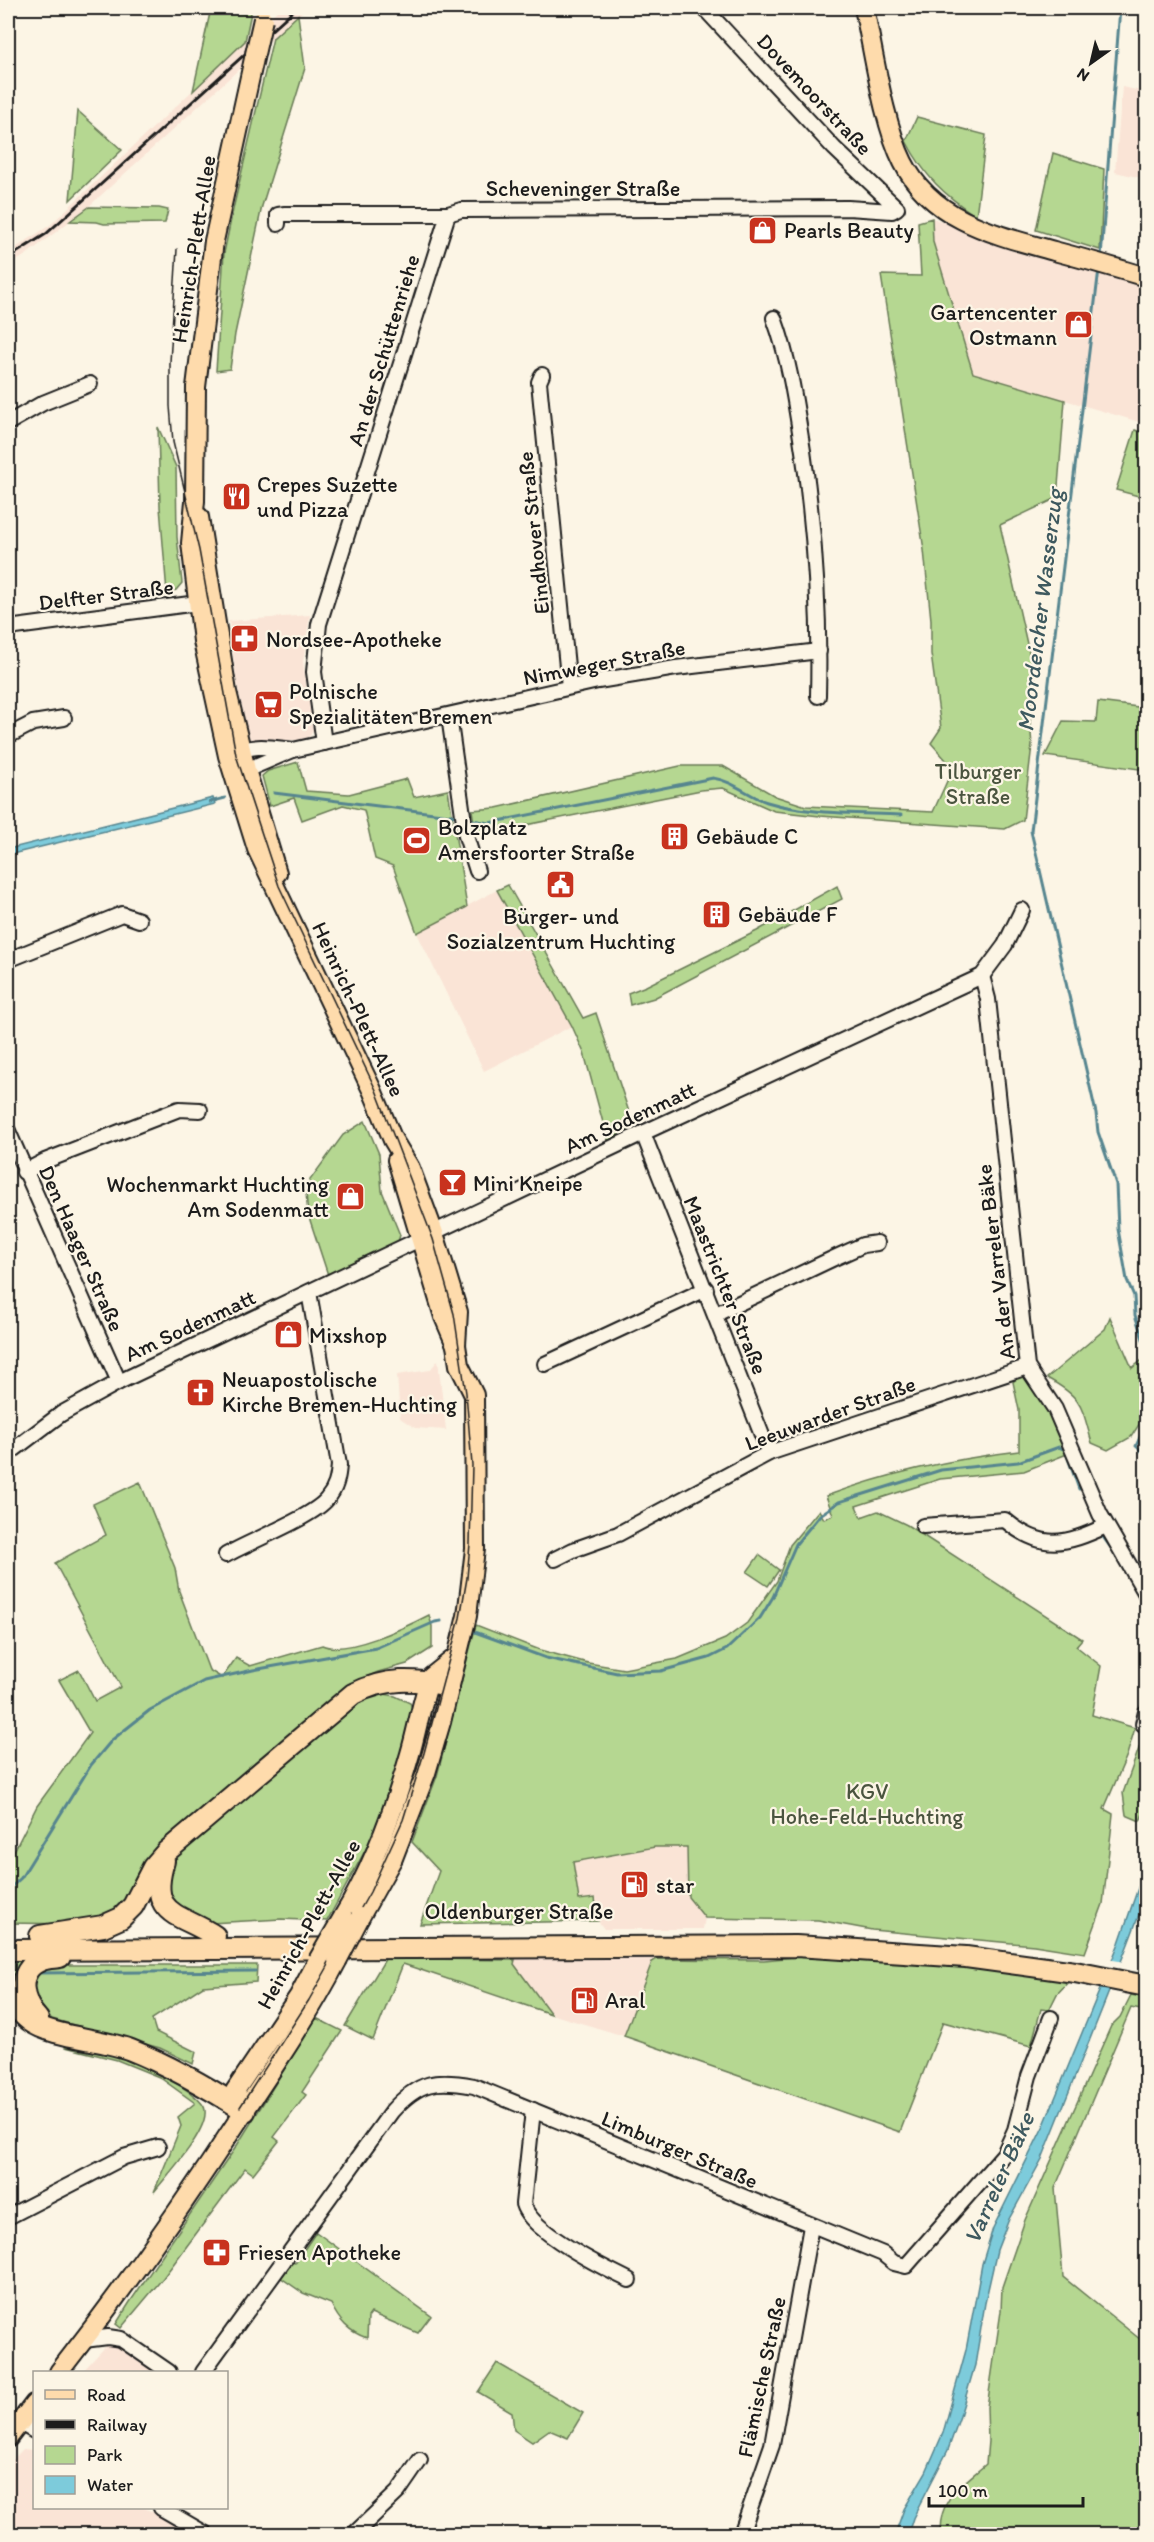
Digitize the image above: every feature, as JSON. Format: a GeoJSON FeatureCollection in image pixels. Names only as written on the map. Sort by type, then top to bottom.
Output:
{"type":"FeatureCollection","features":[{"type":"Feature","properties":{"kind":"highway"},"geometry":{"type":"LineString","coordinates":[[40,1936],[103,1926],[121,1918],[133,1906],[153,1867],[166,1852],[353,1694],[387,1681],[405,1679],[450,1686]]}},
{"type":"Feature","properties":{"kind":"highway"},"geometry":{"type":"LineString","coordinates":[[166,1852],[159,1883],[163,1902],[177,1917],[215,1936]]}},
{"type":"Feature","properties":{"kind":"highway","name":"Oldenburger Straße"},"geometry":{"type":"LineString","coordinates":[[8,1937],[833,1936],[938,1942],[1141,1979]]}},
{"type":"Feature","properties":{"kind":"highway","name":"Oldenburger Straße"},"geometry":{"type":"LineString","coordinates":[[8,1950],[796,1947],[1078,1966]]}},
{"type":"Feature","properties":{"kind":"highway"},"geometry":{"type":"LineString","coordinates":[[48,2030],[26,2003],[23,1993],[27,1972],[41,1960],[109,1949]]}},
{"type":"Feature","properties":{"kind":"highway"},"geometry":{"type":"LineString","coordinates":[[8,1999],[31,2022],[48,2030],[98,2040],[140,2054],[212,2090],[245,2111]]}},
{"type":"Feature","properties":{"kind":"main road"},"geometry":{"type":"LineString","coordinates":[[864,8],[902,161],[925,194],[948,213],[984,230],[1146,276]]}},
{"type":"Feature","properties":{"kind":"main road","name":"Heinrich-Plett-Allee"},"geometry":{"type":"LineString","coordinates":[[245,2111],[235,2091],[299,1996],[318,1960],[383,1879],[406,1826],[426,1773],[450,1686],[472,1587],[476,1506],[475,1398],[459,1365],[456,1345],[444,1317],[428,1236],[401,1177],[393,1140],[372,1090],[257,849],[239,760],[212,684],[204,602],[190,543],[195,501],[196,387],[209,270],[230,162],[264,13]]}},
{"type":"Feature","properties":{"kind":"main road"},"geometry":{"type":"LineString","coordinates":[[429,1682],[431,1677],[456,1657]]}},
{"type":"Feature","properties":{"kind":"main road","name":"Heinrich-Plett-Allee"},"geometry":{"type":"LineString","coordinates":[[61,2371],[174,2217],[297,2031],[337,1961],[352,1917],[355,1896],[386,1827],[404,1776],[429,1682]]}},
{"type":"Feature","properties":{"kind":"main road"},"geometry":{"type":"LineString","coordinates":[[8,2438],[27,2427],[33,2407]]}},
{"type":"Feature","properties":{"kind":"street","name":"Dovemoorstraße"},"geometry":{"type":"LineString","coordinates":[[704,8],[834,148],[897,208]]}},
{"type":"Feature","properties":{"kind":"street","name":"Scheveninger Straße"},"geometry":{"type":"LineString","coordinates":[[278,225],[278,215],[448,214],[461,210],[848,208],[892,211],[897,208]]}},
{"type":"Feature","properties":{"kind":"street","name":"An der Schüttenriehe"},"geometry":{"type":"LineString","coordinates":[[324,743],[314,672],[319,624],[448,214]]}},
{"type":"Feature","properties":{"kind":"street"},"geometry":{"type":"LineString","coordinates":[[774,318],[786,351],[814,533],[819,651],[818,696]]}},
{"type":"Feature","properties":{"kind":"street","name":"Eindhover Straße"},"geometry":{"type":"LineString","coordinates":[[542,375],[539,382],[569,687]]}},
{"type":"Feature","properties":{"kind":"street"},"geometry":{"type":"LineString","coordinates":[[8,423],[42,404],[90,384]]}},
{"type":"Feature","properties":{"kind":"street","name":"Delfter Straße"},"geometry":{"type":"LineString","coordinates":[[8,628],[204,602]]}},
{"type":"Feature","properties":{"kind":"street","name":"Nimweger Straße"},"geometry":{"type":"LineString","coordinates":[[239,760],[448,716],[569,687],[676,668],[819,651]]}},
{"type":"Feature","properties":{"kind":"street"},"geometry":{"type":"LineString","coordinates":[[448,716],[466,836],[477,871]]}},
{"type":"Feature","properties":{"kind":"street"},"geometry":{"type":"LineString","coordinates":[[8,736],[33,723],[64,718]]}},
{"type":"Feature","properties":{"kind":"street","name":"Nimweger Straße"},"geometry":{"type":"LineString","coordinates":[[239,760],[268,747],[293,750]]}},
{"type":"Feature","properties":{"kind":"street","name":"Am Sodenmatt"},"geometry":{"type":"LineString","coordinates":[[8,1454],[61,1414],[119,1382],[643,1133],[982,976],[1005,945],[1022,910]]}},
{"type":"Feature","properties":{"kind":"street"},"geometry":{"type":"LineString","coordinates":[[8,960],[122,914],[139,920]]}},
{"type":"Feature","properties":{"kind":"street","name":"An der Varreler Bäke"},"geometry":{"type":"LineString","coordinates":[[982,976],[988,1004],[1027,1367],[1055,1409],[1090,1494],[1146,1594]]}},
{"type":"Feature","properties":{"kind":"street"},"geometry":{"type":"LineString","coordinates":[[24,1172],[45,1161],[179,1109],[200,1110]]}},
{"type":"Feature","properties":{"kind":"street","name":"Den Haager Straße"},"geometry":{"type":"LineString","coordinates":[[8,1131],[24,1172],[119,1382]]}},
{"type":"Feature","properties":{"kind":"street","name":"Maastrichter Straße"},"geometry":{"type":"LineString","coordinates":[[643,1133],[769,1453]]}},
{"type":"Feature","properties":{"kind":"street"},"geometry":{"type":"LineString","coordinates":[[716,1314],[863,1245],[877,1243]]}},
{"type":"Feature","properties":{"kind":"street"},"geometry":{"type":"LineString","coordinates":[[545,1364],[706,1289]]}},
{"type":"Feature","properties":{"kind":"street"},"geometry":{"type":"LineString","coordinates":[[226,1555],[313,1510],[328,1499],[338,1479],[339,1465],[309,1292]]}},
{"type":"Feature","properties":{"kind":"street","name":"Leeuwarder Straße"},"geometry":{"type":"LineString","coordinates":[[555,1559],[618,1534],[769,1453],[1027,1367]]}},
{"type":"Feature","properties":{"kind":"street"},"geometry":{"type":"LineString","coordinates":[[923,1526],[1005,1520],[1020,1533],[1044,1542],[1057,1543],[1080,1538],[1106,1526]]}},
{"type":"Feature","properties":{"kind":"street","name":"Limburger Straße"},"geometry":{"type":"LineString","coordinates":[[204,2371],[392,2111],[418,2088],[435,2082],[474,2086],[883,2254],[894,2263],[906,2266],[1004,2154],[1015,2130],[1029,2076],[1051,2018]]}},
{"type":"Feature","properties":{"kind":"street"},"geometry":{"type":"LineString","coordinates":[[533,2110],[523,2204],[525,2213],[589,2261],[629,2280]]}},
{"type":"Feature","properties":{"kind":"street"},"geometry":{"type":"LineString","coordinates":[[8,2217],[124,2157],[158,2147]]}},
{"type":"Feature","properties":{"kind":"street","name":"Flämische Straße"},"geometry":{"type":"LineString","coordinates":[[741,2535],[772,2445],[811,2226]]}},
{"type":"Feature","properties":{"kind":"street"},"geometry":{"type":"LineString","coordinates":[[84,2340],[108,2337],[121,2339],[166,2371]]}},
{"type":"Feature","properties":{"kind":"street"},"geometry":{"type":"LineString","coordinates":[[354,2535],[398,2492],[420,2460]]}},
{"type":"Feature","properties":{"kind":"street"},"geometry":{"type":"LineString","coordinates":[[163,2509],[206,2535]]}},
{"type":"Feature","properties":{"kind":"shaded area"},"geometry":{"type":"Polygon","coordinates":[[[280,8],[306,8],[87,208],[8,266],[8,253],[50,225],[280,8]]]}},
{"type":"Feature","properties":{"kind":"shaded area"},"geometry":{"type":"Polygon","coordinates":[[[1122,87],[1146,92],[1146,179],[1115,172],[1122,87]]]}},
{"type":"Feature","properties":{"kind":"shaded area"},"geometry":{"type":"Polygon","coordinates":[[[932,218],[1146,284],[1146,424],[973,373],[933,242],[932,218]]]}},
{"type":"Feature","properties":{"kind":"shaded area"},"geometry":{"type":"Polygon","coordinates":[[[310,615],[303,662],[313,730],[310,736],[303,740],[252,740],[248,737],[236,679],[229,621],[310,615]]]}},
{"type":"Feature","properties":{"kind":"shaded area"},"geometry":{"type":"Polygon","coordinates":[[[497,890],[572,1026],[484,1071],[417,933],[497,890]]]}},
{"type":"Feature","properties":{"kind":"shaded area"},"geometry":{"type":"Polygon","coordinates":[[[438,1360],[446,1430],[415,1428],[400,1418],[397,1375],[430,1370],[438,1360]]]}},
{"type":"Feature","properties":{"kind":"shaded area"},"geometry":{"type":"Polygon","coordinates":[[[655,1847],[688,1847],[688,1897],[705,1918],[703,1929],[604,1929],[598,1921],[595,1898],[579,1900],[573,1862],[655,1847]]]}},
{"type":"Feature","properties":{"kind":"shaded area"},"geometry":{"type":"Polygon","coordinates":[[[654,1951],[657,1959],[652,1962],[624,2036],[551,2014],[514,1964],[517,1952],[654,1951]]]}},
{"type":"Feature","properties":{"kind":"shaded area"},"geometry":{"type":"Polygon","coordinates":[[[106,2346],[116,2346],[154,2371],[83,2371],[106,2346]]]}},
{"type":"Feature","properties":{"kind":"shaded area"},"geometry":{"type":"Polygon","coordinates":[[[23,2449],[33,2450],[33,2509],[147,2509],[190,2534],[8,2534],[8,2464],[23,2449]]]}},
{"type":"Feature","properties":{"kind":"green space"},"geometry":{"type":"Polygon","coordinates":[[[211,8],[252,8],[245,41],[193,91],[211,8]]]}},
{"type":"Feature","properties":{"kind":"green space"},"geometry":{"type":"Polygon","coordinates":[[[298,15],[305,68],[262,206],[235,334],[230,369],[216,371],[224,253],[234,205],[273,38],[298,15]]]}},
{"type":"Feature","properties":{"kind":"green space"},"geometry":{"type":"Polygon","coordinates":[[[78,111],[122,150],[70,200],[78,111]]]}},
{"type":"Feature","properties":{"kind":"green space"},"geometry":{"type":"Polygon","coordinates":[[[917,117],[986,135],[976,216],[936,184],[913,154],[906,141],[917,117]]]}},
{"type":"Feature","properties":{"kind":"green space"},"geometry":{"type":"Polygon","coordinates":[[[1053,153],[1104,169],[1100,250],[1036,230],[1053,153]]]}},
{"type":"Feature","properties":{"kind":"green space"},"geometry":{"type":"Polygon","coordinates":[[[89,207],[168,210],[165,223],[104,224],[70,221],[89,207]]]}},
{"type":"Feature","properties":{"kind":"green space","name":"Tilburger Straße"},"geometry":{"type":"Polygon","coordinates":[[[932,218],[933,242],[973,373],[1065,400],[1057,498],[1000,525],[1035,679],[1030,722],[1032,745],[1023,820],[1005,829],[820,816],[774,811],[723,788],[701,790],[476,835],[472,810],[496,808],[680,766],[723,766],[775,796],[806,806],[933,812],[953,768],[931,743],[941,728],[931,654],[931,620],[924,550],[881,275],[921,276],[918,222],[932,218]]]}},
{"type":"Feature","properties":{"kind":"green space"},"geometry":{"type":"Polygon","coordinates":[[[158,427],[176,467],[177,537],[182,583],[176,590],[167,593],[160,507],[158,427]]]}},
{"type":"Feature","properties":{"kind":"green space"},"geometry":{"type":"Polygon","coordinates":[[[1135,430],[1146,433],[1146,498],[1116,490],[1135,430]]]}},
{"type":"Feature","properties":{"kind":"green space"},"geometry":{"type":"Polygon","coordinates":[[[1098,702],[1146,708],[1146,770],[1045,756],[1063,721],[1096,722],[1098,702]]]}},
{"type":"Feature","properties":{"kind":"green space"},"geometry":{"type":"Polygon","coordinates":[[[298,762],[306,791],[349,794],[407,779],[414,797],[448,790],[467,907],[417,933],[393,866],[375,859],[364,810],[343,805],[302,820],[294,798],[270,806],[262,776],[268,771],[298,762]]]}},
{"type":"Feature","properties":{"kind":"green space"},"geometry":{"type":"Polygon","coordinates":[[[508,885],[583,1018],[596,1013],[634,1127],[608,1141],[584,1053],[572,1026],[497,890],[508,885]]]}},
{"type":"Feature","properties":{"kind":"green space"},"geometry":{"type":"Polygon","coordinates":[[[837,886],[842,899],[654,998],[630,1005],[628,993],[757,931],[837,886]]]}},
{"type":"Feature","properties":{"kind":"green space"},"geometry":{"type":"Polygon","coordinates":[[[365,1121],[379,1154],[382,1191],[400,1235],[398,1242],[328,1275],[308,1214],[306,1193],[310,1180],[343,1135],[365,1121]]]}},
{"type":"Feature","properties":{"kind":"green space"},"geometry":{"type":"Polygon","coordinates":[[[1110,1317],[1132,1368],[1146,1357],[1146,1417],[1131,1437],[1108,1450],[1092,1443],[1082,1411],[1074,1397],[1047,1378],[1105,1329],[1110,1317]]]}},
{"type":"Feature","properties":{"kind":"green space","name":"KGV Hohe-Feld-Huchting"},"geometry":{"type":"Polygon","coordinates":[[[1023,1372],[1034,1384],[1072,1452],[1024,1471],[940,1479],[856,1506],[861,1517],[878,1511],[907,1525],[1082,1639],[1076,1646],[1101,1666],[1092,1715],[1135,1728],[1127,1755],[1104,1809],[1113,1814],[1103,1904],[1085,1953],[1034,1945],[872,1930],[818,1920],[705,1918],[688,1897],[687,1847],[655,1847],[573,1862],[579,1900],[595,1898],[598,1921],[420,1924],[439,1871],[412,1842],[437,1776],[476,1625],[540,1650],[588,1663],[624,1669],[677,1659],[725,1639],[747,1623],[777,1581],[790,1545],[819,1510],[824,1519],[833,1515],[826,1496],[921,1468],[1019,1451],[1019,1410],[1013,1382],[1023,1372]]]}},
{"type":"Feature","properties":{"kind":"green space"},"geometry":{"type":"Polygon","coordinates":[[[140,1482],[175,1568],[179,1591],[209,1670],[222,1678],[236,1658],[250,1666],[322,1645],[346,1647],[360,1644],[391,1633],[429,1615],[432,1626],[432,1648],[407,1664],[378,1672],[354,1683],[331,1700],[121,1910],[76,1924],[8,1923],[8,1863],[37,1806],[90,1733],[59,1680],[79,1670],[95,1701],[121,1687],[55,1563],[106,1535],[93,1504],[140,1482]]]}},
{"type":"Feature","properties":{"kind":"green space"},"geometry":{"type":"Polygon","coordinates":[[[759,1555],[779,1570],[768,1586],[747,1572],[759,1555]]]}},
{"type":"Feature","properties":{"kind":"green space"},"geometry":{"type":"Polygon","coordinates":[[[379,1693],[395,1696],[410,1703],[413,1710],[387,1800],[374,1834],[327,1921],[281,1919],[210,1923],[196,1920],[166,1895],[171,1864],[180,1851],[367,1694],[379,1693]]]}},
{"type":"Feature","properties":{"kind":"green space"},"geometry":{"type":"Polygon","coordinates":[[[1146,1729],[1146,1807],[1140,1821],[1126,1815],[1123,1793],[1146,1729]]]}},
{"type":"Feature","properties":{"kind":"green space"},"geometry":{"type":"Polygon","coordinates":[[[8,1955],[36,1955],[19,1999],[8,1990],[8,1955]]]}},
{"type":"Feature","properties":{"kind":"green space"},"geometry":{"type":"Polygon","coordinates":[[[387,1956],[418,1959],[515,1960],[514,1964],[551,2014],[403,1964],[373,2040],[345,2026],[387,1956]]]}},
{"type":"Feature","properties":{"kind":"green space"},"geometry":{"type":"Polygon","coordinates":[[[796,1957],[927,1961],[1070,1980],[1057,1994],[1049,2010],[1041,2009],[1031,2046],[943,2022],[900,2132],[624,2036],[652,1962],[657,1959],[764,1960],[796,1957]]]}},
{"type":"Feature","properties":{"kind":"green space"},"geometry":{"type":"Polygon","coordinates":[[[45,1965],[257,1965],[256,1982],[203,1986],[152,2019],[156,2032],[196,2052],[193,2064],[160,2048],[52,2019],[38,2010],[29,1992],[34,1975],[45,1965]]]}},
{"type":"Feature","properties":{"kind":"green space"},"geometry":{"type":"Polygon","coordinates":[[[1131,1995],[1146,1998],[1146,2011],[1131,2008],[1055,2188],[1063,2277],[1146,2344],[1146,2534],[940,2534],[943,2511],[953,2493],[986,2464],[987,2407],[1001,2311],[1002,2287],[1025,2220],[1111,2026],[1120,2017],[1131,1995]]]}},
{"type":"Feature","properties":{"kind":"green space"},"geometry":{"type":"Polygon","coordinates":[[[316,2018],[342,2031],[302,2092],[306,2095],[274,2137],[279,2141],[253,2174],[245,2168],[163,2278],[121,2328],[116,2324],[236,2147],[316,2018]]]}},
{"type":"Feature","properties":{"kind":"green space"},"geometry":{"type":"Polygon","coordinates":[[[67,2042],[113,2051],[134,2060],[165,2076],[192,2094],[201,2103],[205,2110],[200,2130],[186,2153],[154,2192],[181,2126],[178,2117],[195,2103],[159,2077],[117,2060],[65,2047],[67,2042]]]}},
{"type":"Feature","properties":{"kind":"green space"},"geometry":{"type":"Polygon","coordinates":[[[316,2232],[431,2316],[418,2333],[371,2313],[368,2317],[367,2338],[361,2336],[345,2325],[331,2304],[303,2293],[280,2277],[291,2262],[295,2263],[316,2232]]]}},
{"type":"Feature","properties":{"kind":"green space"},"geometry":{"type":"Polygon","coordinates":[[[497,2363],[583,2413],[568,2438],[549,2430],[532,2442],[514,2430],[512,2412],[478,2392],[497,2363]]]}},
{"type":"Feature","properties":{"kind":"water"},"geometry":{"type":"Polygon","coordinates":[[[213,798],[215,804],[8,855],[8,849],[213,798]]]}},
{"type":"Feature","properties":{"kind":"water"},"geometry":{"type":"Polygon","coordinates":[[[1146,1865],[1146,1896],[1128,1944],[1042,2159],[1009,2219],[997,2250],[985,2303],[975,2365],[948,2450],[913,2518],[908,2534],[895,2534],[904,2509],[926,2472],[943,2433],[966,2350],[982,2264],[993,2228],[1044,2125],[1119,1943],[1146,1865]]]}},
{"type":"Feature","properties":{"kind":"pier"},"geometry":{"type":"Polygon","coordinates":[[[1108,1959],[1124,1962],[1113,1988],[1097,1985],[1108,1959]]]}},
{"type":"Feature","properties":{"kind":"waterway","name":"Moordeicher Wasserzug"},"geometry":{"type":"LineString","coordinates":[[1101,257],[1120,8]]}},
{"type":"Feature","properties":{"kind":"waterway","name":"Moordeicher Wasserzug"},"geometry":{"type":"LineString","coordinates":[[1099,269],[1031,831],[1096,1113],[1098,1132],[1116,1184],[1118,1229],[1127,1280],[1134,1296],[1135,1315],[1146,1348]]}},
{"type":"Feature","properties":{"kind":"waterway"},"geometry":{"type":"LineString","coordinates":[[467,819],[489,823],[713,778],[728,782],[767,802],[783,806],[834,813],[901,815]]}},
{"type":"Feature","properties":{"kind":"waterway"},"geometry":{"type":"LineString","coordinates":[[274,793],[458,816]]}},
{"type":"Feature","properties":{"kind":"waterway"},"geometry":{"type":"LineString","coordinates":[[210,802],[225,798]]}},
{"type":"Feature","properties":{"kind":"waterway","name":"Moordeicher Wasserzug"},"geometry":{"type":"LineString","coordinates":[[1146,1424],[1136,1446],[1146,1455]]}},
{"type":"Feature","properties":{"kind":"waterway"},"geometry":{"type":"LineString","coordinates":[[475,1632],[546,1658],[617,1673],[661,1671],[709,1658],[727,1649],[760,1618],[773,1597],[796,1544],[820,1515],[839,1502],[941,1470],[1018,1462],[1059,1447],[1065,1450],[1079,1489]]}},
{"type":"Feature","properties":{"kind":"waterway"},"geometry":{"type":"LineString","coordinates":[[1101,1534],[1118,1558]]}},
{"type":"Feature","properties":{"kind":"waterway"},"geometry":{"type":"LineString","coordinates":[[8,1890],[21,1878],[91,1765],[112,1740],[150,1710],[204,1681],[376,1648],[441,1621]]}},
{"type":"Feature","properties":{"kind":"waterway"},"geometry":{"type":"LineString","coordinates":[[37,1973],[255,1971]]}},
{"type":"Feature","properties":{"kind":"tram line"},"geometry":{"type":"LineString","coordinates":[[177,249],[170,362],[173,442],[199,550],[236,755],[279,886],[376,1090],[433,1239],[454,1314],[466,1393],[472,1465],[470,1544],[460,1618],[424,1753],[403,1820],[370,1892],[309,2000],[240,2107]]}},
{"type":"Feature","properties":{"kind":"railway"},"geometry":{"type":"LineString","coordinates":[[8,258],[46,234],[296,8]]}},
{"type":"Feature","properties":{"kind":"place","name":"Pearls Beauty"},"geometry":{"type":"Point","coordinates":[763,230]}},
{"type":"Feature","properties":{"kind":"place","name":"Gartencenter Ostmann"},"geometry":{"type":"Point","coordinates":[1078,325]}},
{"type":"Feature","properties":{"kind":"place","name":"Crepes Suzette und Pizza"},"geometry":{"type":"Point","coordinates":[236,497]}},
{"type":"Feature","properties":{"kind":"place","name":"Nordsee-Apotheke"},"geometry":{"type":"Point","coordinates":[245,639]}},
{"type":"Feature","properties":{"kind":"place","name":"Polnische Spezialitäten Bremen"},"geometry":{"type":"Point","coordinates":[268,704]}},
{"type":"Feature","properties":{"kind":"place","name":"Gebäude C"},"geometry":{"type":"Point","coordinates":[675,836]}},
{"type":"Feature","properties":{"kind":"place","name":"Bolzplatz Amersfoorter Straße"},"geometry":{"type":"Point","coordinates":[417,840]}},
{"type":"Feature","properties":{"kind":"place","name":"Bürger- und Sozialzentrum Huchting"},"geometry":{"type":"Point","coordinates":[561,884]}},
{"type":"Feature","properties":{"kind":"place","name":"Gebäude F"},"geometry":{"type":"Point","coordinates":[717,914]}},
{"type":"Feature","properties":{"kind":"place","name":"Mini Kneipe"},"geometry":{"type":"Point","coordinates":[452,1183]}},
{"type":"Feature","properties":{"kind":"place","name":"Wochenmarkt Huchting Am Sodenmatt"},"geometry":{"type":"Point","coordinates":[350,1197]}},
{"type":"Feature","properties":{"kind":"place","name":"Mixshop"},"geometry":{"type":"Point","coordinates":[288,1335]}},
{"type":"Feature","properties":{"kind":"place","name":"Neuapostolische Kirche Bremen-Huchting"},"geometry":{"type":"Point","coordinates":[201,1392]}},
{"type":"Feature","properties":{"kind":"place","name":"star"},"geometry":{"type":"Point","coordinates":[635,1885]}},
{"type":"Feature","properties":{"kind":"place","name":"Aral"},"geometry":{"type":"Point","coordinates":[584,2000]}},
{"type":"Feature","properties":{"kind":"place","name":"Friesen Apotheke"},"geometry":{"type":"Point","coordinates":[217,2252]}},
{"type":"Feature","properties":{"kind":"water label","name":"Varreler Bäke"},"geometry":{"type":"Point","coordinates":[999,2178]}}]}
